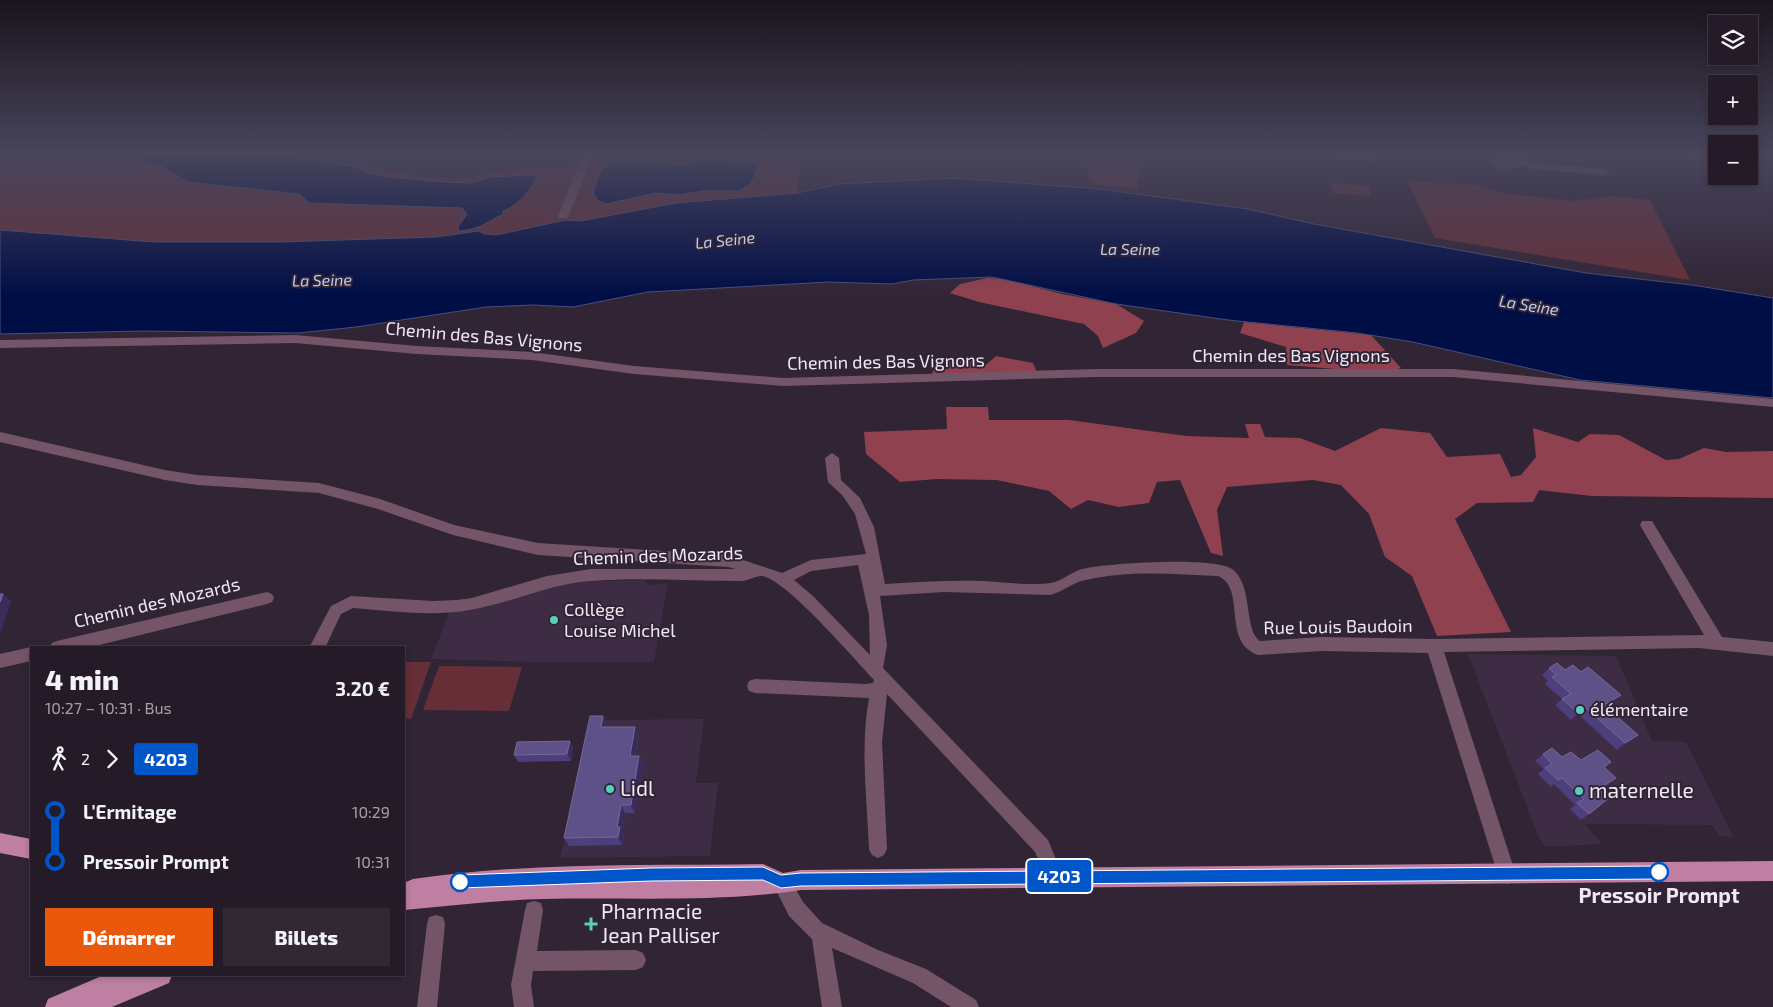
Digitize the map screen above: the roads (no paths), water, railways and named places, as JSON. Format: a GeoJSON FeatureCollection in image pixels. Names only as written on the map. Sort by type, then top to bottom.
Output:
{"type":"FeatureCollection","features":[{"type":"Feature","properties":{"kind":"main road"},"geometry":{"type":"LineString","coordinates":[[0,843],[30,849]]}},
{"type":"Feature","properties":{"kind":"main road"},"geometry":{"type":"LineString","coordinates":[[405,900],[501,890],[763,886],[801,880],[1054,876],[1507,875],[1773,871]]}},
{"type":"Feature","properties":{"kind":"main road"},"geometry":{"type":"LineString","coordinates":[[405,892],[425,886],[460,882],[590,875],[763,874],[781,882]]}},
{"type":"Feature","properties":{"kind":"main road"},"geometry":{"type":"LineString","coordinates":[[56,1007],[127,976]]}},
{"type":"Feature","properties":{"kind":"main road"},"geometry":{"type":"LineString","coordinates":[[86,1007],[159,976]]}},
{"type":"Feature","properties":{"kind":"street"},"geometry":{"type":"LineString","coordinates":[[563,216],[569,202]]}},
{"type":"Feature","properties":{"kind":"street","name":"Chemin des Bas Vignons"},"geometry":{"type":"LineString","coordinates":[[0,344],[295,339],[417,350],[532,356],[634,370],[783,382],[1106,373],[1453,373],[1773,403]]}},
{"type":"Feature","properties":{"kind":"street"},"geometry":{"type":"LineString","coordinates":[[0,438],[165,475],[197,480],[319,488],[405,512],[453,530],[538,549],[605,555],[714,559],[758,569],[783,580],[808,601],[879,679],[1042,846],[1054,876]]}},
{"type":"Feature","properties":{"kind":"street"},"geometry":{"type":"LineString","coordinates":[[832,458],[835,482],[849,491],[870,531],[878,585],[872,591]]}},
{"type":"Feature","properties":{"kind":"street"},"geometry":{"type":"LineString","coordinates":[[1647,525],[1716,641]]}},
{"type":"Feature","properties":{"kind":"street"},"geometry":{"type":"LineString","coordinates":[[783,580],[792,571],[803,566],[864,559],[872,591],[878,651],[879,679],[874,744],[878,849]]}},
{"type":"Feature","properties":{"kind":"street","name":"Rue Louis Baudoin"},"geometry":{"type":"LineString","coordinates":[[872,591],[944,586],[1050,589],[1066,585],[1082,574],[1155,568],[1219,570],[1229,573],[1236,582],[1246,635],[1253,646],[1266,648],[1378,643],[1434,646],[1716,641],[1773,649]]}},
{"type":"Feature","properties":{"kind":"street","name":"Chemin des Mozards"},"geometry":{"type":"LineString","coordinates":[[318,646],[336,610],[351,602],[425,607],[457,606],[472,604],[547,582],[592,575],[743,575],[758,569]]}},
{"type":"Feature","properties":{"kind":"street","name":"Chemin des Mozards"},"geometry":{"type":"LineString","coordinates":[[65,646],[267,598]]}},
{"type":"Feature","properties":{"kind":"street"},"geometry":{"type":"LineString","coordinates":[[1434,646],[1507,875]]}},
{"type":"Feature","properties":{"kind":"street"},"geometry":{"type":"LineString","coordinates":[[0,661],[30,654]]}},
{"type":"Feature","properties":{"kind":"street"},"geometry":{"type":"LineString","coordinates":[[755,686],[866,691],[879,679]]}},
{"type":"Feature","properties":{"kind":"street"},"geometry":{"type":"LineString","coordinates":[[781,882],[796,909],[815,930],[919,976],[968,1007]]}},
{"type":"Feature","properties":{"kind":"street"},"geometry":{"type":"LineString","coordinates":[[524,1007],[521,985],[534,910]]}},
{"type":"Feature","properties":{"kind":"street"},"geometry":{"type":"LineString","coordinates":[[427,1007],[436,924]]}},
{"type":"Feature","properties":{"kind":"street"},"geometry":{"type":"LineString","coordinates":[[822,934],[822,949],[832,1007]]}},
{"type":"Feature","properties":{"kind":"street"},"geometry":{"type":"LineString","coordinates":[[525,961],[636,960]]}},
{"type":"Feature","properties":{"kind":"water"},"geometry":{"type":"Polygon","coordinates":[[[308,202],[519,202],[502,212],[504,214],[478,227],[459,231],[458,227],[467,214],[462,208],[308,202]]]}},
{"type":"Feature","properties":{"kind":"water","name":"La Seine"},"geometry":{"type":"Polygon","coordinates":[[[1196,202],[1248,209],[1314,224],[1586,273],[1692,285],[1773,298],[1773,398],[1580,380],[1413,342],[1357,333],[1228,320],[1116,304],[992,277],[913,280],[892,284],[829,282],[648,292],[573,307],[533,305],[486,307],[356,327],[298,333],[145,331],[0,334],[0,230],[154,242],[281,242],[436,237],[478,231],[496,235],[566,220],[581,221],[676,203],[1196,202]]]}},
{"type":"Feature","properties":{"kind":"place","name":"Collège Louise Michel"},"geometry":{"type":"Point","coordinates":[554,620]}},
{"type":"Feature","properties":{"kind":"place","name":"élémentaire"},"geometry":{"type":"Point","coordinates":[1580,710]}},
{"type":"Feature","properties":{"kind":"place","name":"Lidl"},"geometry":{"type":"Point","coordinates":[610,789]}},
{"type":"Feature","properties":{"kind":"place","name":"maternelle"},"geometry":{"type":"Point","coordinates":[1579,791]}},
{"type":"Feature","properties":{"kind":"place","name":"Pressoir Prompt"},"geometry":{"type":"Point","coordinates":[1659,872]}},
{"type":"Feature","properties":{"kind":"place","name":"Pharmacie Jean Palliser"},"geometry":{"type":"Point","coordinates":[591,924]}}]}
